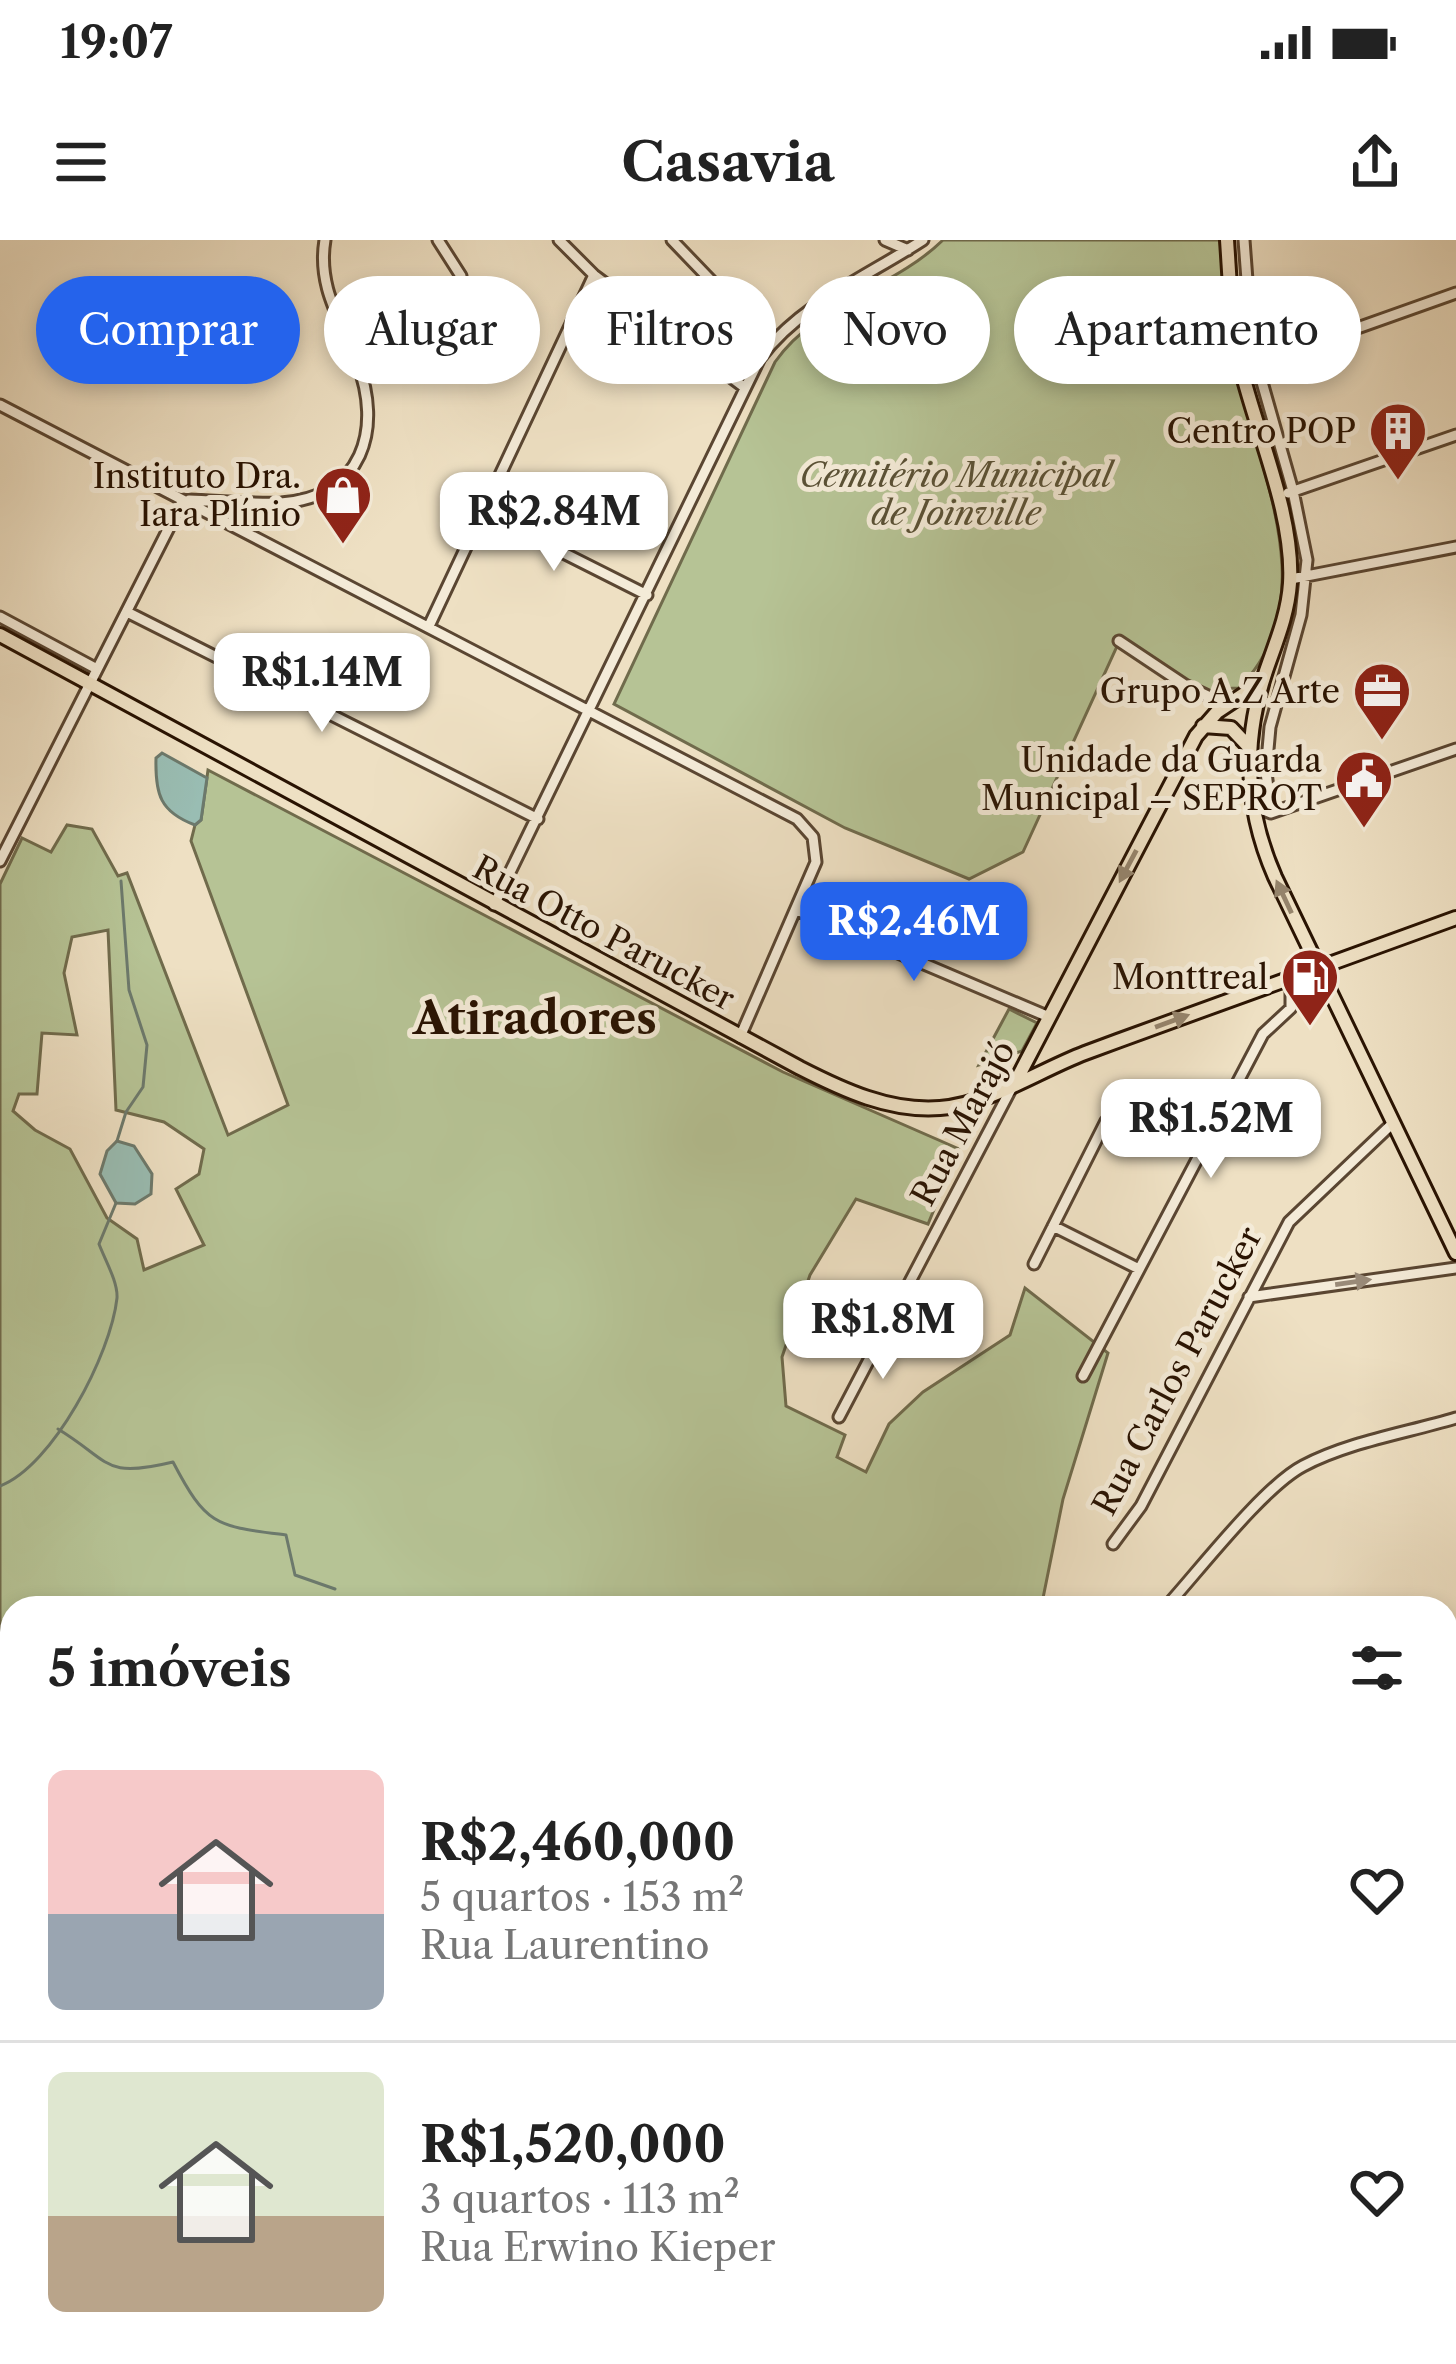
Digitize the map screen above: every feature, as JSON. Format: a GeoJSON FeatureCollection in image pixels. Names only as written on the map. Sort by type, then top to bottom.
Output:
{"type":"FeatureCollection","features":[{"type":"Feature","properties":{"kind":"main road"},"geometry":{"type":"LineString","coordinates":[[1227,240],[1235,344],[1288,542],[1291,579],[1249,748],[1252,805],[1269,863],[1456,1253]]}},
{"type":"Feature","properties":{"kind":"main road","name":"Rua Otto Parucker"},"geometry":{"type":"LineString","coordinates":[[0,634],[740,1037],[837,1086],[906,1107],[953,1106],[1456,918]]}},
{"type":"Feature","properties":{"kind":"main road","name":"Rua Marajó"},"geometry":{"type":"LineString","coordinates":[[1014,1084],[1203,726],[1263,682]]}},
{"type":"Feature","properties":{"kind":"main road"},"geometry":{"type":"LineString","coordinates":[[1203,726],[1231,728],[1249,748]]}},
{"type":"Feature","properties":{"kind":"main road"},"geometry":{"type":"LineString","coordinates":[[1291,980],[1332,998]]}},
{"type":"Feature","properties":{"kind":"main road"},"geometry":{"type":"LineString","coordinates":[[1038,1038],[1044,1058],[1063,1062]]}},
{"type":"Feature","properties":{"kind":"street"},"geometry":{"type":"LineString","coordinates":[[183,500],[294,500],[335,483],[358,463],[369,426],[368,398],[325,287],[325,240]]}},
{"type":"Feature","properties":{"kind":"street"},"geometry":{"type":"LineString","coordinates":[[438,240],[461,276]]}},
{"type":"Feature","properties":{"kind":"street"},"geometry":{"type":"LineString","coordinates":[[560,240],[594,274],[744,387]]}},
{"type":"Feature","properties":{"kind":"street"},"geometry":{"type":"LineString","coordinates":[[672,240],[707,276]]}},
{"type":"Feature","properties":{"kind":"street"},"geometry":{"type":"LineString","coordinates":[[885,240],[908,250]]}},
{"type":"Feature","properties":{"kind":"street"},"geometry":{"type":"LineString","coordinates":[[776,339],[823,302],[923,240]]}},
{"type":"Feature","properties":{"kind":"street"},"geometry":{"type":"LineString","coordinates":[[1244,240],[1246,276]]}},
{"type":"Feature","properties":{"kind":"street"},"geometry":{"type":"LineString","coordinates":[[429,626],[594,274]]}},
{"type":"Feature","properties":{"kind":"street"},"geometry":{"type":"LineString","coordinates":[[1361,327],[1456,293]]}},
{"type":"Feature","properties":{"kind":"street"},"geometry":{"type":"LineString","coordinates":[[494,905],[746,384]]}},
{"type":"Feature","properties":{"kind":"street"},"geometry":{"type":"LineString","coordinates":[[1262,384],[1305,542],[1307,577],[1270,727],[1266,772],[1271,813]]}},
{"type":"Feature","properties":{"kind":"street"},"geometry":{"type":"LineString","coordinates":[[0,405],[785,811],[813,837],[816,862],[740,1037]]}},
{"type":"Feature","properties":{"kind":"street"},"geometry":{"type":"LineString","coordinates":[[1277,497],[1456,435]]}},
{"type":"Feature","properties":{"kind":"street"},"geometry":{"type":"LineString","coordinates":[[0,861],[183,500]]}},
{"type":"Feature","properties":{"kind":"street"},"geometry":{"type":"LineString","coordinates":[[482,512],[647,595]]}},
{"type":"Feature","properties":{"kind":"street"},"geometry":{"type":"LineString","coordinates":[[1291,579],[1456,548]]}},
{"type":"Feature","properties":{"kind":"street"},"geometry":{"type":"LineString","coordinates":[[127,612],[538,818]]}},
{"type":"Feature","properties":{"kind":"street"},"geometry":{"type":"LineString","coordinates":[[0,617],[98,669]]}},
{"type":"Feature","properties":{"kind":"street"},"geometry":{"type":"LineString","coordinates":[[1119,641],[1185,685],[1227,705]]}},
{"type":"Feature","properties":{"kind":"street"},"geometry":{"type":"LineString","coordinates":[[1252,805],[1271,813],[1456,749]]}},
{"type":"Feature","properties":{"kind":"street"},"geometry":{"type":"LineString","coordinates":[[797,910],[1049,1017]]}},
{"type":"Feature","properties":{"kind":"street"},"geometry":{"type":"LineString","coordinates":[[1083,1376],[1263,1034],[1291,1008],[1291,980]]}},
{"type":"Feature","properties":{"kind":"street","name":"Rua Marajó"},"geometry":{"type":"LineString","coordinates":[[839,1417],[1014,1084]]}},
{"type":"Feature","properties":{"kind":"street"},"geometry":{"type":"LineString","coordinates":[[1034,1264],[1106,1121]]}},
{"type":"Feature","properties":{"kind":"street","name":"Rua Carlos Parucker"},"geometry":{"type":"LineString","coordinates":[[1113,1544],[1141,1506],[1297,1212],[1393,1124]]}},
{"type":"Feature","properties":{"kind":"street"},"geometry":{"type":"LineString","coordinates":[[1053,1226],[1139,1269]]}},
{"type":"Feature","properties":{"kind":"street"},"geometry":{"type":"LineString","coordinates":[[1249,1297],[1456,1268]]}},
{"type":"Feature","properties":{"kind":"street"},"geometry":{"type":"LineString","coordinates":[[887,1326],[941,1347]]}},
{"type":"Feature","properties":{"kind":"street"},"geometry":{"type":"LineString","coordinates":[[1176,1596],[1296,1470],[1332,1454],[1456,1418]]}},
{"type":"Feature","properties":{"kind":"green space","name":"Cemitério Municipal de Joinville"},"geometry":{"type":"Polygon","coordinates":[[[943,240],[1220,240],[1223,276],[1014,276],[1014,384],[1239,384],[1265,473],[1282,565],[1280,609],[1266,650],[1239,688],[1214,689],[1209,696],[1119,642],[1023,852],[969,879],[845,828],[614,704],[765,384],[776,384],[776,361],[792,342],[800,335],[800,384],[990,384],[990,276],[892,276],[943,240]]]}},
{"type":"Feature","properties":{"kind":"green space"},"geometry":{"type":"Polygon","coordinates":[[[202,505],[263,509],[252,531],[202,505]]]}},
{"type":"Feature","properties":{"kind":"green space"},"geometry":{"type":"Polygon","coordinates":[[[208,770],[783,1072],[959,1149],[928,1224],[856,1199],[810,1275],[782,1357],[786,1406],[845,1435],[837,1457],[866,1472],[889,1424],[923,1392],[1010,1335],[1025,1288],[1108,1353],[1063,1499],[1043,1596],[0,1596],[0,884],[22,838],[51,852],[67,825],[92,829],[118,876],[127,873],[228,1135],[288,1105],[191,841],[201,820],[208,770]],[[108,930],[72,937],[64,973],[77,1035],[42,1033],[37,1094],[19,1094],[13,1111],[35,1130],[70,1149],[107,1218],[137,1239],[144,1270],[204,1245],[176,1189],[199,1174],[204,1149],[164,1122],[116,1110],[108,930]]]}},
{"type":"Feature","properties":{"kind":"green space"},"geometry":{"type":"Polygon","coordinates":[[[1009,1009],[1037,1023],[1022,1051],[979,1065],[1009,1009]]]}},
{"type":"Feature","properties":{"kind":"water"},"geometry":{"type":"Polygon","coordinates":[[[162,753],[207,778],[201,820],[195,825],[174,814],[162,800],[156,758],[162,753]]]}},
{"type":"Feature","properties":{"kind":"water"},"geometry":{"type":"Polygon","coordinates":[[[117,1141],[134,1146],[152,1174],[151,1194],[135,1204],[116,1203],[100,1174],[107,1151],[117,1141]]]}},
{"type":"Feature","properties":{"kind":"waterway"},"geometry":{"type":"LineString","coordinates":[[117,1141],[126,1112],[143,1087],[147,1045],[129,990],[121,881]]}},
{"type":"Feature","properties":{"kind":"waterway"},"geometry":{"type":"LineString","coordinates":[[0,1486],[40,1456],[59,1432],[104,1348],[117,1292],[99,1244],[116,1203]]}},
{"type":"Feature","properties":{"kind":"waterway"},"geometry":{"type":"LineString","coordinates":[[58,1429],[120,1468],[173,1462],[205,1511],[228,1525],[286,1535],[295,1575],[335,1589]]}},
{"type":"Feature","properties":{"kind":"place","name":"Centro POP"},"geometry":{"type":"Point","coordinates":[1398,482]}},
{"type":"Feature","properties":{"kind":"place","name":"Instituto Dra. Iara Plínio"},"geometry":{"type":"Point","coordinates":[343,546]}},
{"type":"Feature","properties":{"kind":"place","name":"Grupo A.Z Arte"},"geometry":{"type":"Point","coordinates":[1382,742]}},
{"type":"Feature","properties":{"kind":"place","name":"Unidade da Guarda Municipal – SEPROT"},"geometry":{"type":"Point","coordinates":[1364,830]}},
{"type":"Feature","properties":{"kind":"place","name":"Monttreal"},"geometry":{"type":"Point","coordinates":[1310,1028]}},
{"type":"Feature","properties":{"kind":"district","name":"Atiradores"},"geometry":{"type":"Point","coordinates":[535,1018]}}]}
